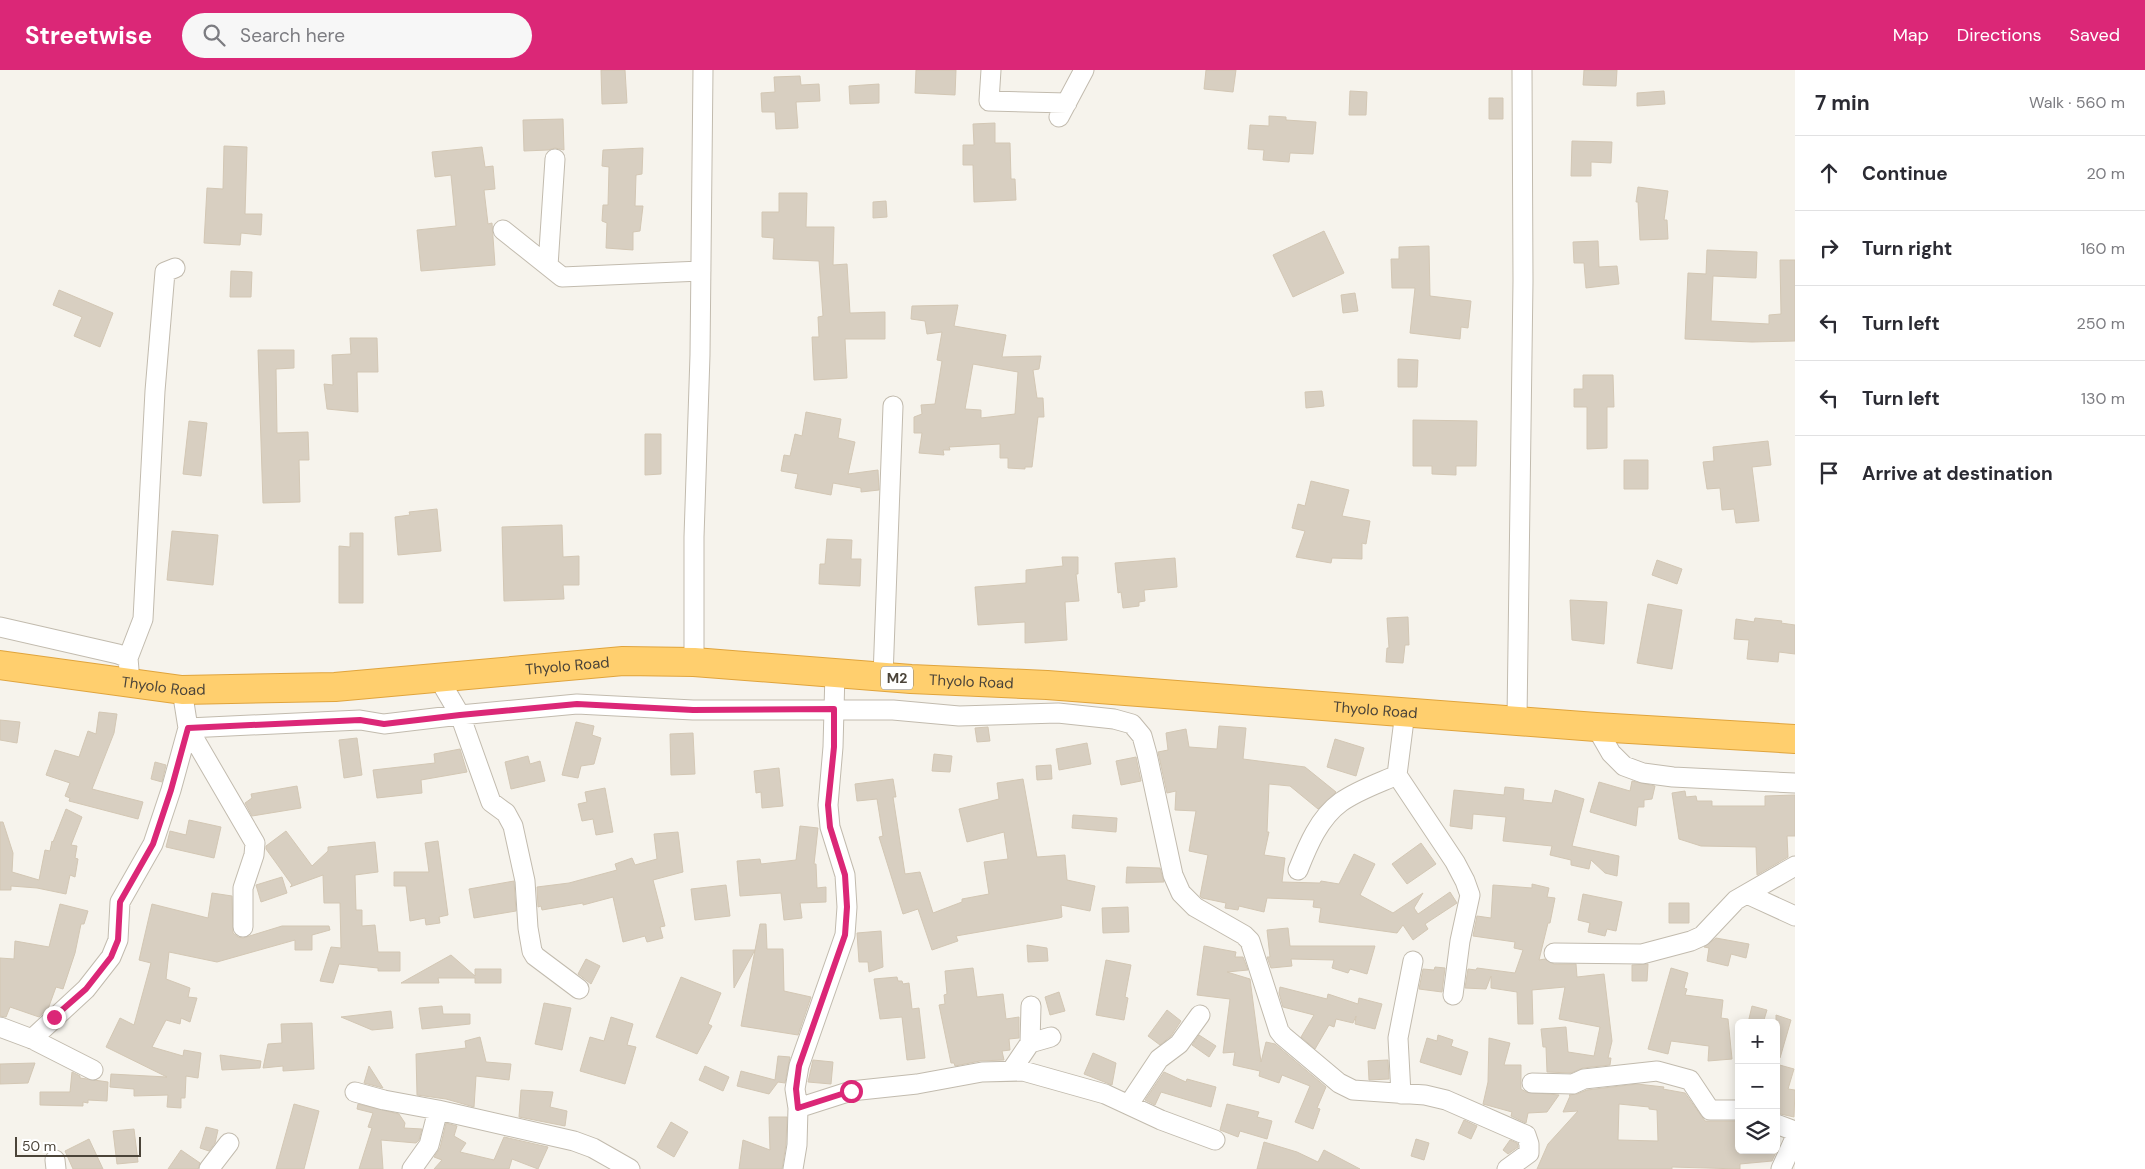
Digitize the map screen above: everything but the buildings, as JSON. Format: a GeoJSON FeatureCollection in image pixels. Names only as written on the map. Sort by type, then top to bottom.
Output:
{"type":"FeatureCollection","features":[{"type":"Feature","properties":{"kind":"highway","name":"Thyolo Road"},"geometry":{"type":"LineString","coordinates":[[0,664],[129,670],[182,690],[335,687],[623,661],[694,662],[911,679],[1047,685],[1596,727],[1795,739]]}},
{"type":"Feature","properties":{"kind":"street"},"geometry":{"type":"LineString","coordinates":[[694,662],[694,537],[701,271],[703,70]]}},
{"type":"Feature","properties":{"kind":"street"},"geometry":{"type":"LineString","coordinates":[[992,70],[989,100],[1063,110],[1084,70]]}},
{"type":"Feature","properties":{"kind":"street"},"geometry":{"type":"LineString","coordinates":[[1517,720],[1523,282],[1522,70]]}},
{"type":"Feature","properties":{"kind":"street"},"geometry":{"type":"LineString","coordinates":[[548,266],[555,159]]}},
{"type":"Feature","properties":{"kind":"street"},"geometry":{"type":"LineString","coordinates":[[503,230],[562,277],[701,271]]}},
{"type":"Feature","properties":{"kind":"street"},"geometry":{"type":"LineString","coordinates":[[0,627],[129,670],[142,619],[155,390],[165,272],[175,268]]}},
{"type":"Feature","properties":{"kind":"street"},"geometry":{"type":"LineString","coordinates":[[883,677],[893,406]]}},
{"type":"Feature","properties":{"kind":"street"},"geometry":{"type":"LineString","coordinates":[[793,1169],[797,1145],[798,1108],[796,1089],[799,1066],[845,935],[847,907],[845,875],[830,827],[828,805],[834,747],[834,672]]}},
{"type":"Feature","properties":{"kind":"street"},"geometry":{"type":"LineString","coordinates":[[439,679],[460,715],[491,802],[506,813],[512,826],[526,881],[528,928],[532,951],[535,956],[579,988]]}},
{"type":"Feature","properties":{"kind":"street"},"geometry":{"type":"LineString","coordinates":[[911,679],[912,711]]}},
{"type":"Feature","properties":{"kind":"street"},"geometry":{"type":"LineString","coordinates":[[1047,685],[1052,702],[1058,713]]}},
{"type":"Feature","properties":{"kind":"street"},"geometry":{"type":"LineString","coordinates":[[182,690],[188,728],[256,843],[243,888],[243,927]]}},
{"type":"Feature","properties":{"kind":"street"},"geometry":{"type":"LineString","coordinates":[[188,728],[360,720],[384,724],[577,704],[693,710],[834,709],[912,711],[959,716],[1058,713],[1114,719],[1132,724],[1142,736],[1164,827],[1173,874],[1181,893],[1196,907],[1244,935],[1250,941],[1278,1030],[1283,1036],[1339,1083],[1352,1090],[1424,1095],[1446,1100],[1526,1135],[1529,1153],[1507,1169]]}},
{"type":"Feature","properties":{"kind":"street"},"geometry":{"type":"LineString","coordinates":[[1405,712],[1397,775],[1466,880],[1470,895],[1460,941],[1453,995]]}},
{"type":"Feature","properties":{"kind":"street"},"geometry":{"type":"LineString","coordinates":[[1596,727],[1611,753],[1624,766],[1643,773],[1673,777],[1795,783]]}},
{"type":"Feature","properties":{"kind":"street"},"geometry":{"type":"LineString","coordinates":[[32,1039],[86,989],[111,957],[118,940],[120,902],[153,844],[171,790],[188,728]]}},
{"type":"Feature","properties":{"kind":"street"},"geometry":{"type":"LineString","coordinates":[[1298,870],[1308,844],[1325,817],[1341,802],[1358,792],[1397,775]]}},
{"type":"Feature","properties":{"kind":"street"},"geometry":{"type":"LineString","coordinates":[[1554,954],[1642,954],[1660,951],[1702,936],[1726,909],[1747,894],[1795,866]]}},
{"type":"Feature","properties":{"kind":"street"},"geometry":{"type":"LineString","coordinates":[[1747,894],[1795,916]]}},
{"type":"Feature","properties":{"kind":"street"},"geometry":{"type":"LineString","coordinates":[[1401,1094],[1398,1038],[1413,961]]}},
{"type":"Feature","properties":{"kind":"street"},"geometry":{"type":"LineString","coordinates":[[1011,1071],[1030,1043],[1031,1006]]}},
{"type":"Feature","properties":{"kind":"street"},"geometry":{"type":"LineString","coordinates":[[1129,1104],[1160,1059],[1180,1044],[1200,1015]]}},
{"type":"Feature","properties":{"kind":"street"},"geometry":{"type":"LineString","coordinates":[[0,1027],[32,1039],[94,1070]]}},
{"type":"Feature","properties":{"kind":"street"},"geometry":{"type":"LineString","coordinates":[[1030,1043],[1051,1037]]}},
{"type":"Feature","properties":{"kind":"street"},"geometry":{"type":"LineString","coordinates":[[798,1108],[851,1091],[917,1084],[982,1072],[1011,1071],[1041,1075],[1105,1094],[1161,1120],[1215,1140]]}},
{"type":"Feature","properties":{"kind":"street"},"geometry":{"type":"LineString","coordinates":[[1532,1083],[1573,1084],[1584,1079],[1657,1071],[1690,1080],[1710,1110],[1735,1110]]}},
{"type":"Feature","properties":{"kind":"street"},"geometry":{"type":"LineString","coordinates":[[354,1092],[574,1141],[593,1148],[630,1169]]}},
{"type":"Feature","properties":{"kind":"street"},"geometry":{"type":"LineString","coordinates":[[412,1169],[429,1145],[438,1110]]}},
{"type":"Feature","properties":{"kind":"street"},"geometry":{"type":"LineString","coordinates":[[1780,1125],[1795,1130]]}},
{"type":"Feature","properties":{"kind":"street"},"geometry":{"type":"LineString","coordinates":[[1781,1169],[1795,1138]]}},
{"type":"Feature","properties":{"kind":"street"},"geometry":{"type":"LineString","coordinates":[[209,1169],[229,1143]]}},
{"type":"Feature","properties":{"kind":"route"},"geometry":{"type":"LineString","coordinates":[[54,1017],[86,989],[111,957],[118,940],[120,902],[153,844],[171,790],[188,728],[360,720],[384,724],[577,704],[693,710],[834,709],[834,747],[828,805],[830,827],[845,875],[847,907],[845,935],[799,1066],[796,1089],[798,1108],[851,1091]]}}]}
